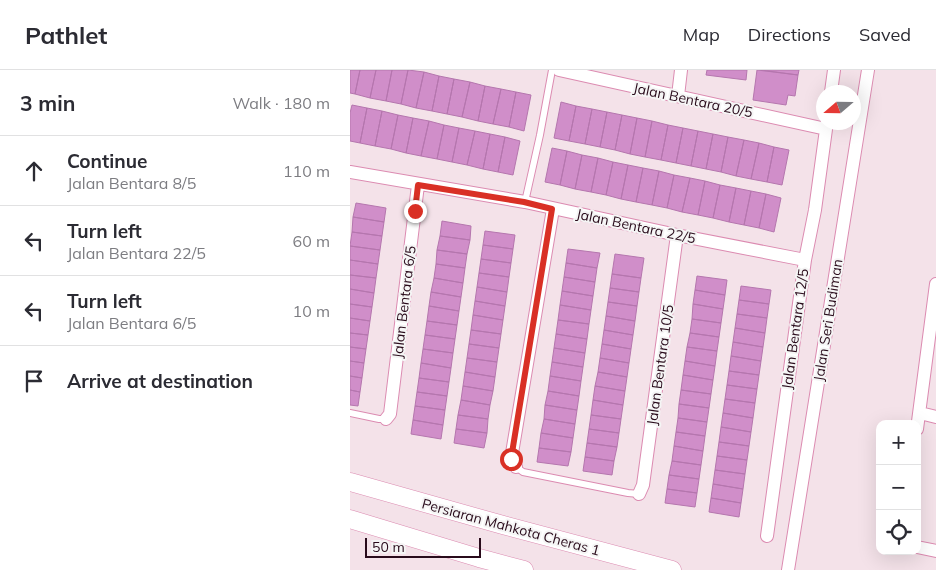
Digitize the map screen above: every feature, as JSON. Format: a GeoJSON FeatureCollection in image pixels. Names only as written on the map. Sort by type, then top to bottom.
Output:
{"type":"FeatureCollection","features":[{"type":"Feature","properties":{"kind":"main road","name":"Persiaran Mahkota Cheras 1"},"geometry":{"type":"LineString","coordinates":[[350,482],[494,523],[672,570]]}},
{"type":"Feature","properties":{"kind":"main road"},"geometry":{"type":"LineString","coordinates":[[350,519],[524,570]]}},
{"type":"Feature","properties":{"kind":"street","name":"Jalan Bentara 20/5"},"geometry":{"type":"LineString","coordinates":[[560,70],[816,124]]}},
{"type":"Feature","properties":{"kind":"street"},"geometry":{"type":"LineString","coordinates":[[678,96],[681,70]]}},
{"type":"Feature","properties":{"kind":"street"},"geometry":{"type":"LineString","coordinates":[[832,85],[834,70]]}},
{"type":"Feature","properties":{"kind":"street","name":"Jalan Seri Budiman"},"geometry":{"type":"LineString","coordinates":[[788,570],[868,70]]}},
{"type":"Feature","properties":{"kind":"street","name":"Jalan Bentara 12/5"},"geometry":{"type":"LineString","coordinates":[[767,536],[805,260],[815,210],[826,130]]}},
{"type":"Feature","properties":{"kind":"street","name":"Jalan Bentara 22/5"},"geometry":{"type":"LineString","coordinates":[[350,172],[524,202],[805,260]]}},
{"type":"Feature","properties":{"kind":"street","name":"Jalan Bentara 6/5"},"geometry":{"type":"LineString","coordinates":[[386,418],[390,414],[418,185]]}},
{"type":"Feature","properties":{"kind":"street"},"geometry":{"type":"LineString","coordinates":[[516,467],[511,459],[552,209]]}},
{"type":"Feature","properties":{"kind":"street","name":"Jalan Bentara 10/5"},"geometry":{"type":"LineString","coordinates":[[639,494],[643,486],[677,235]]}},
{"type":"Feature","properties":{"kind":"street"},"geometry":{"type":"LineString","coordinates":[[919,420],[935,292]]}},
{"type":"Feature","properties":{"kind":"street"},"geometry":{"type":"LineString","coordinates":[[920,413],[936,417]]}},
{"type":"Feature","properties":{"kind":"street"},"geometry":{"type":"LineString","coordinates":[[921,548],[936,551]]}},
{"type":"Feature","properties":{"kind":"lane"},"geometry":{"type":"LineString","coordinates":[[524,202],[540,135],[552,70]]}},
{"type":"Feature","properties":{"kind":"lane"},"geometry":{"type":"LineString","coordinates":[[350,413],[379,419],[386,418]]}},
{"type":"Feature","properties":{"kind":"lane"},"geometry":{"type":"LineString","coordinates":[[516,467],[523,472],[639,494]]}},
{"type":"Feature","properties":{"kind":"building"},"geometry":{"type":"Polygon","coordinates":[[[350,70],[360,70],[355,94],[350,93],[350,70]]]}},
{"type":"Feature","properties":{"kind":"building"},"geometry":{"type":"Polygon","coordinates":[[[360,70],[376,70],[370,98],[355,94],[360,70]]]}},
{"type":"Feature","properties":{"kind":"building"},"geometry":{"type":"Polygon","coordinates":[[[376,70],[392,70],[386,101],[370,98],[376,70]]]}},
{"type":"Feature","properties":{"kind":"building"},"geometry":{"type":"Polygon","coordinates":[[[392,70],[408,70],[401,104],[386,101],[392,70]]]}},
{"type":"Feature","properties":{"kind":"building"},"geometry":{"type":"Polygon","coordinates":[[[408,70],[424,72],[416,108],[401,104],[408,70]]]}},
{"type":"Feature","properties":{"kind":"building"},"geometry":{"type":"Polygon","coordinates":[[[707,70],[747,70],[746,80],[706,75],[707,70]]]}},
{"type":"Feature","properties":{"kind":"building"},"geometry":{"type":"Polygon","coordinates":[[[757,70],[798,75],[795,96],[788,95],[786,105],[753,100],[757,70]]]}},
{"type":"Feature","properties":{"kind":"building"},"geometry":{"type":"Polygon","coordinates":[[[761,70],[799,70],[798,75],[761,70]]]}},
{"type":"Feature","properties":{"kind":"building"},"geometry":{"type":"Polygon","coordinates":[[[424,72],[439,76],[432,111],[416,108],[424,72]]]}},
{"type":"Feature","properties":{"kind":"building"},"geometry":{"type":"Polygon","coordinates":[[[439,76],[454,79],[447,114],[432,111],[439,76]]]}},
{"type":"Feature","properties":{"kind":"building"},"geometry":{"type":"Polygon","coordinates":[[[454,79],[470,82],[462,117],[447,114],[454,79]]]}},
{"type":"Feature","properties":{"kind":"building"},"geometry":{"type":"Polygon","coordinates":[[[470,82],[485,86],[478,121],[462,117],[470,82]]]}},
{"type":"Feature","properties":{"kind":"building"},"geometry":{"type":"Polygon","coordinates":[[[485,86],[501,89],[493,124],[478,121],[485,86]]]}},
{"type":"Feature","properties":{"kind":"building"},"geometry":{"type":"Polygon","coordinates":[[[501,89],[516,92],[509,127],[493,124],[501,89]]]}},
{"type":"Feature","properties":{"kind":"building"},"geometry":{"type":"Polygon","coordinates":[[[516,92],[531,95],[524,131],[509,127],[516,92]]]}},
{"type":"Feature","properties":{"kind":"building"},"geometry":{"type":"Polygon","coordinates":[[[561,102],[576,106],[569,141],[554,138],[561,102]]]}},
{"type":"Feature","properties":{"kind":"building"},"geometry":{"type":"Polygon","coordinates":[[[352,105],[367,108],[360,143],[350,141],[350,113],[352,105]]]}},
{"type":"Feature","properties":{"kind":"building"},"geometry":{"type":"Polygon","coordinates":[[[576,106],[592,109],[585,144],[569,141],[576,106]]]}},
{"type":"Feature","properties":{"kind":"building"},"geometry":{"type":"Polygon","coordinates":[[[367,108],[382,111],[375,146],[360,143],[367,108]]]}},
{"type":"Feature","properties":{"kind":"building"},"geometry":{"type":"Polygon","coordinates":[[[592,109],[607,112],[600,147],[585,144],[592,109]]]}},
{"type":"Feature","properties":{"kind":"building"},"geometry":{"type":"Polygon","coordinates":[[[382,111],[398,115],[391,149],[375,146],[382,111]]]}},
{"type":"Feature","properties":{"kind":"building"},"geometry":{"type":"Polygon","coordinates":[[[607,112],[622,115],[615,150],[600,147],[607,112]]]}},
{"type":"Feature","properties":{"kind":"building"},"geometry":{"type":"Polygon","coordinates":[[[398,115],[413,118],[406,153],[391,149],[398,115]]]}},
{"type":"Feature","properties":{"kind":"building"},"geometry":{"type":"Polygon","coordinates":[[[622,115],[637,118],[630,154],[615,150],[622,115]]]}},
{"type":"Feature","properties":{"kind":"building"},"geometry":{"type":"Polygon","coordinates":[[[413,118],[429,121],[421,156],[406,153],[413,118]]]}},
{"type":"Feature","properties":{"kind":"building"},"geometry":{"type":"Polygon","coordinates":[[[637,118],[652,121],[645,157],[630,154],[637,118]]]}},
{"type":"Feature","properties":{"kind":"building"},"geometry":{"type":"Polygon","coordinates":[[[429,121],[444,125],[437,159],[421,156],[429,121]]]}},
{"type":"Feature","properties":{"kind":"building"},"geometry":{"type":"Polygon","coordinates":[[[652,121],[668,125],[661,160],[645,157],[652,121]]]}},
{"type":"Feature","properties":{"kind":"building"},"geometry":{"type":"Polygon","coordinates":[[[444,125],[459,128],[452,162],[437,159],[444,125]]]}},
{"type":"Feature","properties":{"kind":"building"},"geometry":{"type":"Polygon","coordinates":[[[668,125],[683,128],[676,163],[661,160],[668,125]]]}},
{"type":"Feature","properties":{"kind":"building"},"geometry":{"type":"Polygon","coordinates":[[[459,128],[475,131],[467,165],[452,162],[459,128]]]}},
{"type":"Feature","properties":{"kind":"building"},"geometry":{"type":"Polygon","coordinates":[[[683,128],[698,131],[691,166],[676,163],[683,128]]]}},
{"type":"Feature","properties":{"kind":"building"},"geometry":{"type":"Polygon","coordinates":[[[475,131],[490,134],[483,169],[467,165],[475,131]]]}},
{"type":"Feature","properties":{"kind":"building"},"geometry":{"type":"Polygon","coordinates":[[[698,131],[713,134],[706,169],[691,166],[698,131]]]}},
{"type":"Feature","properties":{"kind":"building"},"geometry":{"type":"Polygon","coordinates":[[[490,134],[505,137],[498,172],[483,169],[490,134]]]}},
{"type":"Feature","properties":{"kind":"building"},"geometry":{"type":"Polygon","coordinates":[[[713,134],[728,137],[721,172],[706,169],[713,134]]]}},
{"type":"Feature","properties":{"kind":"building"},"geometry":{"type":"Polygon","coordinates":[[[505,137],[520,141],[513,175],[498,172],[505,137]]]}},
{"type":"Feature","properties":{"kind":"building"},"geometry":{"type":"Polygon","coordinates":[[[728,137],[744,140],[736,176],[721,172],[728,137]]]}},
{"type":"Feature","properties":{"kind":"building"},"geometry":{"type":"Polygon","coordinates":[[[744,140],[759,143],[751,179],[736,176],[744,140]]]}},
{"type":"Feature","properties":{"kind":"building"},"geometry":{"type":"Polygon","coordinates":[[[759,143],[774,147],[767,182],[751,179],[759,143]]]}},
{"type":"Feature","properties":{"kind":"building"},"geometry":{"type":"Polygon","coordinates":[[[774,147],[789,150],[782,185],[767,182],[774,147]]]}},
{"type":"Feature","properties":{"kind":"building"},"geometry":{"type":"Polygon","coordinates":[[[552,148],[567,151],[560,185],[545,182],[552,148]]]}},
{"type":"Feature","properties":{"kind":"building"},"geometry":{"type":"Polygon","coordinates":[[[567,151],[582,155],[575,189],[560,185],[567,151]]]}},
{"type":"Feature","properties":{"kind":"building"},"geometry":{"type":"Polygon","coordinates":[[[582,155],[598,158],[591,192],[575,189],[582,155]]]}},
{"type":"Feature","properties":{"kind":"building"},"geometry":{"type":"Polygon","coordinates":[[[598,158],[613,162],[606,195],[591,192],[598,158]]]}},
{"type":"Feature","properties":{"kind":"building"},"geometry":{"type":"Polygon","coordinates":[[[613,162],[628,165],[621,199],[606,195],[613,162]]]}},
{"type":"Feature","properties":{"kind":"building"},"geometry":{"type":"Polygon","coordinates":[[[628,165],[643,168],[636,202],[621,199],[628,165]]]}},
{"type":"Feature","properties":{"kind":"building"},"geometry":{"type":"Polygon","coordinates":[[[643,168],[659,171],[652,205],[636,202],[643,168]]]}},
{"type":"Feature","properties":{"kind":"building"},"geometry":{"type":"Polygon","coordinates":[[[659,171],[674,175],[667,208],[652,205],[659,171]]]}},
{"type":"Feature","properties":{"kind":"building"},"geometry":{"type":"Polygon","coordinates":[[[674,175],[690,178],[682,212],[667,208],[674,175]]]}},
{"type":"Feature","properties":{"kind":"building"},"geometry":{"type":"Polygon","coordinates":[[[690,178],[705,181],[698,215],[682,212],[690,178]]]}},
{"type":"Feature","properties":{"kind":"building"},"geometry":{"type":"Polygon","coordinates":[[[705,181],[720,185],[713,218],[698,215],[705,181]]]}},
{"type":"Feature","properties":{"kind":"building"},"geometry":{"type":"Polygon","coordinates":[[[720,185],[736,188],[729,222],[713,218],[720,185]]]}},
{"type":"Feature","properties":{"kind":"building"},"geometry":{"type":"Polygon","coordinates":[[[736,188],[751,191],[744,225],[729,222],[736,188]]]}},
{"type":"Feature","properties":{"kind":"building"},"geometry":{"type":"Polygon","coordinates":[[[751,191],[766,194],[759,228],[744,225],[751,191]]]}},
{"type":"Feature","properties":{"kind":"building"},"geometry":{"type":"Polygon","coordinates":[[[766,194],[781,198],[774,232],[759,228],[766,194]]]}},
{"type":"Feature","properties":{"kind":"building"},"geometry":{"type":"Polygon","coordinates":[[[356,203],[386,208],[384,222],[353,217],[356,203]]]}},
{"type":"Feature","properties":{"kind":"building"},"geometry":{"type":"Polygon","coordinates":[[[353,217],[384,222],[382,236],[352,232],[353,217]]]}},
{"type":"Feature","properties":{"kind":"building"},"geometry":{"type":"Polygon","coordinates":[[[442,221],[471,226],[470,240],[440,236],[442,221]]]}},
{"type":"Feature","properties":{"kind":"building"},"geometry":{"type":"Polygon","coordinates":[[[485,231],[515,235],[513,249],[483,245],[485,231]]]}},
{"type":"Feature","properties":{"kind":"building"},"geometry":{"type":"Polygon","coordinates":[[[352,232],[382,236],[380,250],[350,246],[352,232]]]}},
{"type":"Feature","properties":{"kind":"building"},"geometry":{"type":"Polygon","coordinates":[[[440,236],[470,240],[467,254],[437,250],[440,236]]]}},
{"type":"Feature","properties":{"kind":"building"},"geometry":{"type":"Polygon","coordinates":[[[483,245],[513,249],[511,263],[481,259],[483,245]]]}},
{"type":"Feature","properties":{"kind":"building"},"geometry":{"type":"Polygon","coordinates":[[[350,246],[380,250],[378,264],[350,260],[350,246]]]}},
{"type":"Feature","properties":{"kind":"building"},"geometry":{"type":"Polygon","coordinates":[[[568,249],[600,253],[597,268],[566,263],[568,249]]]}},
{"type":"Feature","properties":{"kind":"building"},"geometry":{"type":"Polygon","coordinates":[[[437,250],[467,254],[465,268],[436,264],[437,250]]]}},
{"type":"Feature","properties":{"kind":"building"},"geometry":{"type":"Polygon","coordinates":[[[615,254],[644,258],[641,278],[612,274],[615,254]]]}},
{"type":"Feature","properties":{"kind":"building"},"geometry":{"type":"Polygon","coordinates":[[[481,259],[511,263],[509,277],[479,273],[481,259]]]}},
{"type":"Feature","properties":{"kind":"building"},"geometry":{"type":"Polygon","coordinates":[[[350,260],[378,264],[376,278],[350,275],[350,260]]]}},
{"type":"Feature","properties":{"kind":"building"},"geometry":{"type":"Polygon","coordinates":[[[566,263],[597,268],[595,282],[564,277],[566,263]]]}},
{"type":"Feature","properties":{"kind":"building"},"geometry":{"type":"Polygon","coordinates":[[[436,264],[465,268],[463,283],[434,278],[436,264]]]}},
{"type":"Feature","properties":{"kind":"building"},"geometry":{"type":"Polygon","coordinates":[[[479,273],[509,277],[507,292],[477,287],[479,273]]]}},
{"type":"Feature","properties":{"kind":"building"},"geometry":{"type":"Polygon","coordinates":[[[612,274],[641,278],[639,292],[610,288],[612,274]]]}},
{"type":"Feature","properties":{"kind":"building"},"geometry":{"type":"Polygon","coordinates":[[[350,275],[376,278],[374,293],[350,289],[350,275]]]}},
{"type":"Feature","properties":{"kind":"building"},"geometry":{"type":"Polygon","coordinates":[[[697,276],[727,280],[725,295],[695,290],[697,276]]]}},
{"type":"Feature","properties":{"kind":"building"},"geometry":{"type":"Polygon","coordinates":[[[564,277],[595,282],[593,296],[562,291],[564,277]]]}},
{"type":"Feature","properties":{"kind":"building"},"geometry":{"type":"Polygon","coordinates":[[[434,278],[463,283],[461,297],[431,292],[434,278]]]}},
{"type":"Feature","properties":{"kind":"building"},"geometry":{"type":"Polygon","coordinates":[[[741,286],[771,290],[769,304],[739,300],[741,286]]]}},
{"type":"Feature","properties":{"kind":"building"},"geometry":{"type":"Polygon","coordinates":[[[477,287],[507,292],[505,306],[475,301],[477,287]]]}},
{"type":"Feature","properties":{"kind":"building"},"geometry":{"type":"Polygon","coordinates":[[[610,288],[639,292],[637,306],[608,302],[610,288]]]}},
{"type":"Feature","properties":{"kind":"building"},"geometry":{"type":"Polygon","coordinates":[[[350,289],[374,293],[372,307],[350,304],[350,289]]]}},
{"type":"Feature","properties":{"kind":"building"},"geometry":{"type":"Polygon","coordinates":[[[695,290],[725,295],[723,309],[693,304],[695,290]]]}},
{"type":"Feature","properties":{"kind":"building"},"geometry":{"type":"Polygon","coordinates":[[[562,291],[593,296],[591,310],[560,305],[562,291]]]}},
{"type":"Feature","properties":{"kind":"building"},"geometry":{"type":"Polygon","coordinates":[[[431,292],[461,297],[459,311],[429,306],[431,292]]]}},
{"type":"Feature","properties":{"kind":"building"},"geometry":{"type":"Polygon","coordinates":[[[739,300],[769,304],[767,318],[737,314],[739,300]]]}},
{"type":"Feature","properties":{"kind":"building"},"geometry":{"type":"Polygon","coordinates":[[[475,301],[505,306],[503,320],[473,315],[475,301]]]}},
{"type":"Feature","properties":{"kind":"building"},"geometry":{"type":"Polygon","coordinates":[[[608,302],[637,306],[635,321],[606,316],[608,302]]]}},
{"type":"Feature","properties":{"kind":"building"},"geometry":{"type":"Polygon","coordinates":[[[350,304],[372,307],[370,321],[350,318],[350,304]]]}},
{"type":"Feature","properties":{"kind":"building"},"geometry":{"type":"Polygon","coordinates":[[[693,304],[723,309],[721,323],[692,319],[693,304]]]}},
{"type":"Feature","properties":{"kind":"building"},"geometry":{"type":"Polygon","coordinates":[[[560,305],[591,310],[589,324],[558,320],[560,305]]]}},
{"type":"Feature","properties":{"kind":"building"},"geometry":{"type":"Polygon","coordinates":[[[429,306],[459,311],[457,325],[427,321],[429,306]]]}},
{"type":"Feature","properties":{"kind":"building"},"geometry":{"type":"Polygon","coordinates":[[[737,314],[767,318],[765,333],[735,328],[737,314]]]}},
{"type":"Feature","properties":{"kind":"building"},"geometry":{"type":"Polygon","coordinates":[[[473,315],[503,320],[501,334],[471,330],[473,315]]]}},
{"type":"Feature","properties":{"kind":"building"},"geometry":{"type":"Polygon","coordinates":[[[606,316],[635,321],[633,335],[604,330],[606,316]]]}},
{"type":"Feature","properties":{"kind":"building"},"geometry":{"type":"Polygon","coordinates":[[[350,318],[370,321],[368,335],[350,333],[350,318]]]}},
{"type":"Feature","properties":{"kind":"building"},"geometry":{"type":"Polygon","coordinates":[[[692,319],[721,323],[719,337],[690,333],[692,319]]]}},
{"type":"Feature","properties":{"kind":"building"},"geometry":{"type":"Polygon","coordinates":[[[558,320],[589,324],[587,339],[556,334],[558,320]]]}},
{"type":"Feature","properties":{"kind":"building"},"geometry":{"type":"Polygon","coordinates":[[[427,321],[457,325],[455,339],[425,335],[427,321]]]}},
{"type":"Feature","properties":{"kind":"building"},"geometry":{"type":"Polygon","coordinates":[[[735,328],[765,333],[763,347],[733,342],[735,328]]]}},
{"type":"Feature","properties":{"kind":"building"},"geometry":{"type":"Polygon","coordinates":[[[471,330],[501,334],[499,348],[469,344],[471,330]]]}},
{"type":"Feature","properties":{"kind":"building"},"geometry":{"type":"Polygon","coordinates":[[[604,330],[633,335],[631,349],[602,344],[604,330]]]}},
{"type":"Feature","properties":{"kind":"building"},"geometry":{"type":"Polygon","coordinates":[[[350,333],[368,335],[366,349],[350,347],[350,333]]]}},
{"type":"Feature","properties":{"kind":"building"},"geometry":{"type":"Polygon","coordinates":[[[690,333],[719,337],[717,351],[687,347],[690,333]]]}},
{"type":"Feature","properties":{"kind":"building"},"geometry":{"type":"Polygon","coordinates":[[[556,334],[587,339],[585,353],[554,348],[556,334]]]}},
{"type":"Feature","properties":{"kind":"building"},"geometry":{"type":"Polygon","coordinates":[[[425,335],[455,339],[453,353],[423,349],[425,335]]]}},
{"type":"Feature","properties":{"kind":"building"},"geometry":{"type":"Polygon","coordinates":[[[733,342],[763,347],[761,361],[731,356],[733,342]]]}},
{"type":"Feature","properties":{"kind":"building"},"geometry":{"type":"Polygon","coordinates":[[[469,344],[499,348],[497,362],[467,358],[469,344]]]}},
{"type":"Feature","properties":{"kind":"building"},"geometry":{"type":"Polygon","coordinates":[[[602,344],[631,349],[629,363],[600,358],[602,344]]]}},
{"type":"Feature","properties":{"kind":"building"},"geometry":{"type":"Polygon","coordinates":[[[350,347],[366,349],[364,363],[350,361],[350,347]]]}},
{"type":"Feature","properties":{"kind":"building"},"geometry":{"type":"Polygon","coordinates":[[[687,347],[717,351],[715,366],[685,361],[687,347]]]}},
{"type":"Feature","properties":{"kind":"building"},"geometry":{"type":"Polygon","coordinates":[[[554,348],[585,353],[583,367],[552,362],[554,348]]]}},
{"type":"Feature","properties":{"kind":"building"},"geometry":{"type":"Polygon","coordinates":[[[423,349],[453,353],[451,368],[421,363],[423,349]]]}},
{"type":"Feature","properties":{"kind":"building"},"geometry":{"type":"Polygon","coordinates":[[[731,356],[761,361],[759,375],[729,371],[731,356]]]}},
{"type":"Feature","properties":{"kind":"building"},"geometry":{"type":"Polygon","coordinates":[[[467,358],[497,362],[495,377],[465,372],[467,358]]]}},
{"type":"Feature","properties":{"kind":"building"},"geometry":{"type":"Polygon","coordinates":[[[600,358],[629,363],[627,377],[598,372],[600,358]]]}},
{"type":"Feature","properties":{"kind":"building"},"geometry":{"type":"Polygon","coordinates":[[[350,361],[364,363],[362,378],[350,376],[350,361]]]}},
{"type":"Feature","properties":{"kind":"building"},"geometry":{"type":"Polygon","coordinates":[[[685,361],[715,366],[713,380],[683,375],[685,361]]]}},
{"type":"Feature","properties":{"kind":"building"},"geometry":{"type":"Polygon","coordinates":[[[552,362],[583,367],[581,381],[550,376],[552,362]]]}},
{"type":"Feature","properties":{"kind":"building"},"geometry":{"type":"Polygon","coordinates":[[[421,363],[451,368],[449,382],[419,378],[421,363]]]}},
{"type":"Feature","properties":{"kind":"building"},"geometry":{"type":"Polygon","coordinates":[[[729,371],[759,375],[757,389],[727,385],[729,371]]]}},
{"type":"Feature","properties":{"kind":"building"},"geometry":{"type":"Polygon","coordinates":[[[465,372],[495,377],[493,391],[463,386],[465,372]]]}},
{"type":"Feature","properties":{"kind":"building"},"geometry":{"type":"Polygon","coordinates":[[[598,372],[627,377],[625,391],[595,386],[598,372]]]}},
{"type":"Feature","properties":{"kind":"building"},"geometry":{"type":"Polygon","coordinates":[[[683,375],[713,380],[711,394],[681,390],[683,375]]]}},
{"type":"Feature","properties":{"kind":"building"},"geometry":{"type":"Polygon","coordinates":[[[350,376],[362,378],[360,392],[350,390],[350,376]]]}},
{"type":"Feature","properties":{"kind":"building"},"geometry":{"type":"Polygon","coordinates":[[[550,376],[581,381],[579,396],[548,391],[550,376]]]}},
{"type":"Feature","properties":{"kind":"building"},"geometry":{"type":"Polygon","coordinates":[[[419,378],[449,382],[447,396],[417,392],[419,378]]]}},
{"type":"Feature","properties":{"kind":"building"},"geometry":{"type":"Polygon","coordinates":[[[727,385],[757,389],[755,403],[725,399],[727,385]]]}},
{"type":"Feature","properties":{"kind":"building"},"geometry":{"type":"Polygon","coordinates":[[[463,386],[493,391],[490,405],[461,400],[463,386]]]}},
{"type":"Feature","properties":{"kind":"building"},"geometry":{"type":"Polygon","coordinates":[[[595,386],[625,391],[623,405],[593,400],[595,386]]]}},
{"type":"Feature","properties":{"kind":"building"},"geometry":{"type":"Polygon","coordinates":[[[350,390],[360,392],[358,406],[350,405],[350,390]]]}},
{"type":"Feature","properties":{"kind":"building"},"geometry":{"type":"Polygon","coordinates":[[[681,390],[711,394],[709,408],[679,404],[681,390]]]}},
{"type":"Feature","properties":{"kind":"building"},"geometry":{"type":"Polygon","coordinates":[[[548,391],[579,396],[577,410],[545,405],[548,391]]]}},
{"type":"Feature","properties":{"kind":"building"},"geometry":{"type":"Polygon","coordinates":[[[417,392],[447,396],[445,410],[415,406],[417,392]]]}},
{"type":"Feature","properties":{"kind":"building"},"geometry":{"type":"Polygon","coordinates":[[[725,399],[755,403],[753,418],[723,413],[725,399]]]}},
{"type":"Feature","properties":{"kind":"building"},"geometry":{"type":"Polygon","coordinates":[[[461,400],[490,405],[488,419],[458,415],[461,400]]]}},
{"type":"Feature","properties":{"kind":"building"},"geometry":{"type":"Polygon","coordinates":[[[593,400],[623,405],[621,419],[591,415],[593,400]]]}},
{"type":"Feature","properties":{"kind":"building"},"geometry":{"type":"Polygon","coordinates":[[[679,404],[709,408],[707,422],[678,418],[679,404]]]}},
{"type":"Feature","properties":{"kind":"building"},"geometry":{"type":"Polygon","coordinates":[[[545,405],[577,410],[575,424],[544,419],[545,405]]]}},
{"type":"Feature","properties":{"kind":"building"},"geometry":{"type":"Polygon","coordinates":[[[415,406],[445,410],[443,425],[413,420],[415,406]]]}},
{"type":"Feature","properties":{"kind":"building"},"geometry":{"type":"Polygon","coordinates":[[[723,413],[753,418],[751,432],[721,427],[723,413]]]}},
{"type":"Feature","properties":{"kind":"building"},"geometry":{"type":"Polygon","coordinates":[[[458,415],[488,419],[487,433],[456,429],[458,415]]]}},
{"type":"Feature","properties":{"kind":"building"},"geometry":{"type":"Polygon","coordinates":[[[591,415],[621,419],[619,433],[589,429],[591,415]]]}},
{"type":"Feature","properties":{"kind":"building"},"geometry":{"type":"Polygon","coordinates":[[[678,418],[707,422],[705,436],[676,432],[678,418]]]}},
{"type":"Feature","properties":{"kind":"building"},"geometry":{"type":"Polygon","coordinates":[[[544,419],[575,424],[573,438],[541,433],[544,419]]]}},
{"type":"Feature","properties":{"kind":"building"},"geometry":{"type":"Polygon","coordinates":[[[413,420],[443,425],[441,439],[411,434],[413,420]]]}},
{"type":"Feature","properties":{"kind":"building"},"geometry":{"type":"Polygon","coordinates":[[[721,427],[751,432],[749,446],[719,442],[721,427]]]}},
{"type":"Feature","properties":{"kind":"building"},"geometry":{"type":"Polygon","coordinates":[[[456,429],[487,433],[484,448],[454,443],[456,429]]]}},
{"type":"Feature","properties":{"kind":"building"},"geometry":{"type":"Polygon","coordinates":[[[589,429],[619,433],[617,447],[587,443],[589,429]]]}},
{"type":"Feature","properties":{"kind":"building"},"geometry":{"type":"Polygon","coordinates":[[[676,432],[705,436],[703,451],[674,446],[676,432]]]}},
{"type":"Feature","properties":{"kind":"building"},"geometry":{"type":"Polygon","coordinates":[[[541,433],[573,438],[571,452],[539,448],[541,433]]]}},
{"type":"Feature","properties":{"kind":"building"},"geometry":{"type":"Polygon","coordinates":[[[719,442],[749,446],[747,460],[717,456],[719,442]]]}},
{"type":"Feature","properties":{"kind":"building"},"geometry":{"type":"Polygon","coordinates":[[[587,443],[617,447],[614,461],[585,457],[587,443]]]}},
{"type":"Feature","properties":{"kind":"building"},"geometry":{"type":"Polygon","coordinates":[[[674,446],[703,451],[701,465],[672,461],[674,446]]]}},
{"type":"Feature","properties":{"kind":"building"},"geometry":{"type":"Polygon","coordinates":[[[539,448],[571,452],[568,466],[537,462],[539,448]]]}},
{"type":"Feature","properties":{"kind":"building"},"geometry":{"type":"Polygon","coordinates":[[[717,456],[747,460],[745,474],[715,470],[717,456]]]}},
{"type":"Feature","properties":{"kind":"building"},"geometry":{"type":"Polygon","coordinates":[[[585,457],[614,461],[612,475],[583,471],[585,457]]]}},
{"type":"Feature","properties":{"kind":"building"},"geometry":{"type":"Polygon","coordinates":[[[672,461],[701,465],[699,479],[669,475],[672,461]]]}},
{"type":"Feature","properties":{"kind":"building"},"geometry":{"type":"Polygon","coordinates":[[[715,470],[745,474],[743,489],[713,484],[715,470]]]}},
{"type":"Feature","properties":{"kind":"building"},"geometry":{"type":"Polygon","coordinates":[[[669,475],[699,479],[697,493],[667,489],[669,475]]]}},
{"type":"Feature","properties":{"kind":"building"},"geometry":{"type":"Polygon","coordinates":[[[713,484],[743,489],[741,503],[711,498],[713,484]]]}},
{"type":"Feature","properties":{"kind":"building"},"geometry":{"type":"Polygon","coordinates":[[[667,489],[697,493],[695,507],[665,503],[667,489]]]}},
{"type":"Feature","properties":{"kind":"building"},"geometry":{"type":"Polygon","coordinates":[[[711,498],[741,503],[739,517],[709,512],[711,498]]]}},
{"type":"Feature","properties":{"kind":"route"},"geometry":{"type":"LineString","coordinates":[[415,211],[418,185],[524,202],[552,209],[511,459]]}}]}
